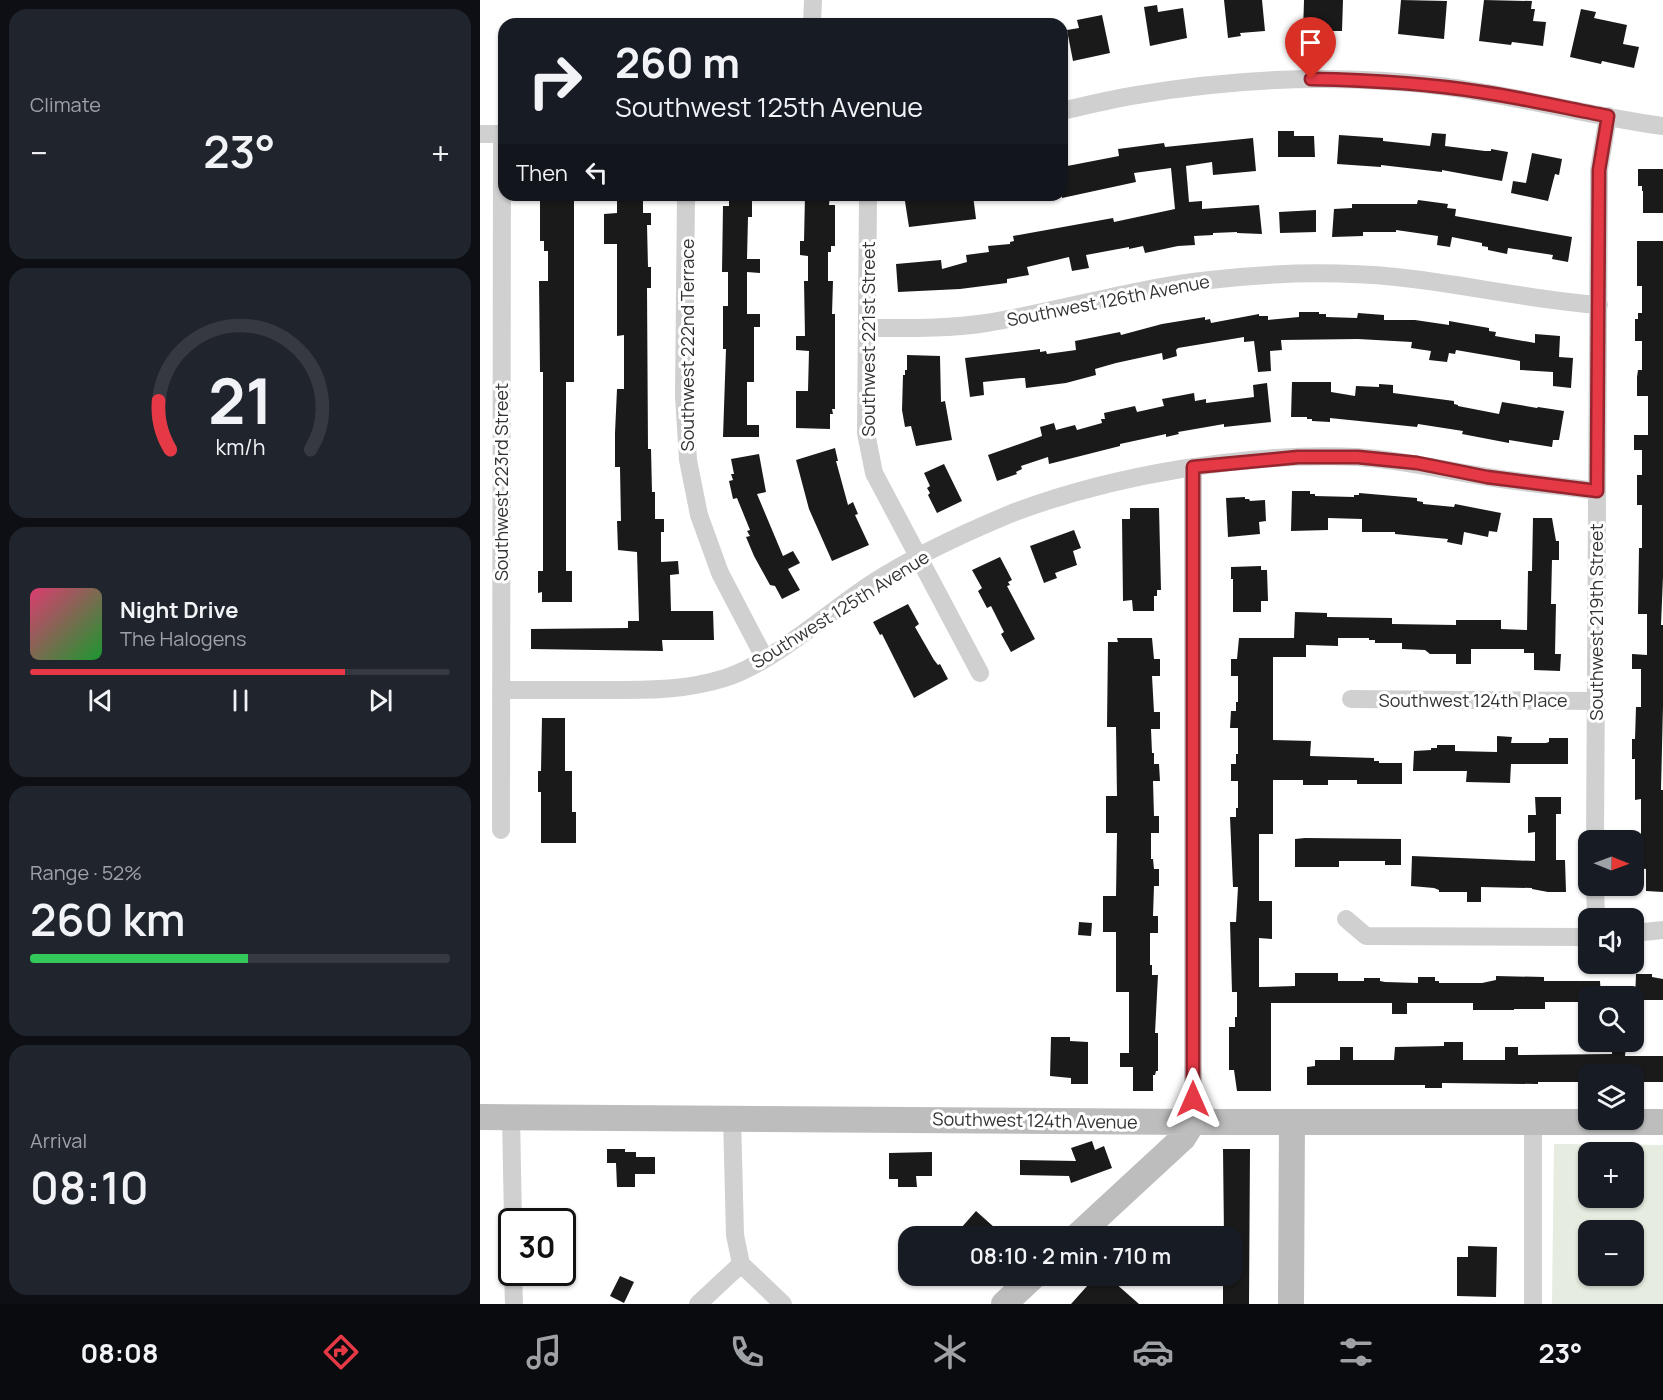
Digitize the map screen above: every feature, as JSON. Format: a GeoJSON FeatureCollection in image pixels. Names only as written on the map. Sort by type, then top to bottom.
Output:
{"type":"FeatureCollection","features":[{"type":"Feature","properties":{"kind":"street"},"geometry":{"type":"LineString","coordinates":[[812,18],[813,0]]}},
{"type":"Feature","properties":{"kind":"street"},"geometry":{"type":"LineString","coordinates":[[1068,110],[1138,94],[1245,82],[1311,79],[1395,82],[1450,87],[1663,126]]}},
{"type":"Feature","properties":{"kind":"street","name":"Southwest 219th Street"},"geometry":{"type":"LineString","coordinates":[[1595,830],[1599,170],[1608,116]]}},
{"type":"Feature","properties":{"kind":"street"},"geometry":{"type":"LineString","coordinates":[[480,134],[498,134]]}},
{"type":"Feature","properties":{"kind":"street","name":"Southwest 223rd Street"},"geometry":{"type":"LineString","coordinates":[[501,831],[503,201]]}},
{"type":"Feature","properties":{"kind":"street","name":"Southwest 222nd Terrace"},"geometry":{"type":"LineString","coordinates":[[686,201],[684,396],[688,460],[699,515],[720,573],[765,659]]}},
{"type":"Feature","properties":{"kind":"street","name":"Southwest 221st Street"},"geometry":{"type":"LineString","coordinates":[[868,201],[866,433],[874,473],[980,673]]}},
{"type":"Feature","properties":{"kind":"street","name":"Southwest 126th Avenue"},"geometry":{"type":"LineString","coordinates":[[868,328],[984,323],[1139,291],[1209,280],[1300,275],[1394,277],[1599,305]]}},
{"type":"Feature","properties":{"kind":"street","name":"Southwest 125th Avenue"},"geometry":{"type":"LineString","coordinates":[[501,690],[677,690],[727,677],[765,659],[871,584],[918,556],[1011,514],[1093,487],[1193,467],[1318,456],[1358,457],[1417,463],[1487,477],[1597,491]]}},
{"type":"Feature","properties":{"kind":"street"},"geometry":{"type":"LineString","coordinates":[[1088,1226],[1183,1138],[1193,1122],[1193,467]]}},
{"type":"Feature","properties":{"kind":"street","name":"Southwest 124th Place"},"geometry":{"type":"LineString","coordinates":[[1351,699],[1595,700]]}},
{"type":"Feature","properties":{"kind":"street"},"geometry":{"type":"LineString","coordinates":[[1346,919],[1366,936],[1578,937]]}},
{"type":"Feature","properties":{"kind":"street"},"geometry":{"type":"LineString","coordinates":[[1644,932],[1663,930]]}},
{"type":"Feature","properties":{"kind":"street"},"geometry":{"type":"LineString","coordinates":[[511,1116],[513,1208]]}},
{"type":"Feature","properties":{"kind":"street","name":"Southwest 124th Avenue"},"geometry":{"type":"LineString","coordinates":[[480,1117],[1193,1122],[1663,1122]]}},
{"type":"Feature","properties":{"kind":"street"},"geometry":{"type":"LineString","coordinates":[[732,1117],[735,1235],[741,1264],[783,1304]]}},
{"type":"Feature","properties":{"kind":"street"},"geometry":{"type":"LineString","coordinates":[[1291,1304],[1292,1122]]}},
{"type":"Feature","properties":{"kind":"street"},"geometry":{"type":"LineString","coordinates":[[1533,1122],[1533,1304]]}},
{"type":"Feature","properties":{"kind":"street"},"geometry":{"type":"LineString","coordinates":[[698,1304],[741,1264]]}},
{"type":"Feature","properties":{"kind":"street"},"geometry":{"type":"LineString","coordinates":[[513,1286],[514,1304]]}},
{"type":"Feature","properties":{"kind":"street"},"geometry":{"type":"LineString","coordinates":[[1004,1304],[1023,1286]]}},
{"type":"Feature","properties":{"kind":"shaded area"},"geometry":{"type":"Polygon","coordinates":[[[1554,1144],[1578,1144],[1578,1208],[1644,1208],[1644,1145],[1663,1145],[1663,1304],[1552,1304],[1554,1144]]]}},
{"type":"Feature","properties":{"kind":"building"},"geometry":{"type":"Polygon","coordinates":[[[1224,0],[1262,0],[1265,31],[1240,33],[1241,36],[1228,38],[1224,0]]]}},
{"type":"Feature","properties":{"kind":"building"},"geometry":{"type":"Polygon","coordinates":[[[1304,0],[1343,0],[1342,31],[1303,33],[1304,0]]]}},
{"type":"Feature","properties":{"kind":"building"},"geometry":{"type":"Polygon","coordinates":[[[1401,0],[1447,1],[1444,39],[1398,34],[1401,0]]]}},
{"type":"Feature","properties":{"kind":"building"},"geometry":{"type":"Polygon","coordinates":[[[1484,0],[1532,1],[1531,9],[1535,9],[1533,21],[1546,22],[1543,46],[1479,41],[1484,0]]]}},
{"type":"Feature","properties":{"kind":"building"},"geometry":{"type":"Polygon","coordinates":[[[1157,5],[1158,12],[1183,8],[1187,38],[1150,46],[1144,7],[1157,5]]]}},
{"type":"Feature","properties":{"kind":"building"},"geometry":{"type":"Polygon","coordinates":[[[1581,9],[1596,12],[1594,18],[1627,25],[1623,44],[1639,47],[1634,68],[1570,57],[1581,9]]]}},
{"type":"Feature","properties":{"kind":"building"},"geometry":{"type":"Polygon","coordinates":[[[1102,15],[1110,53],[1073,61],[1068,30],[1079,28],[1077,20],[1102,15]]]}},
{"type":"Feature","properties":{"kind":"building"},"geometry":{"type":"Polygon","coordinates":[[[1278,131],[1294,131],[1294,136],[1314,136],[1315,157],[1278,157],[1278,131]]]}},
{"type":"Feature","properties":{"kind":"building"},"geometry":{"type":"Polygon","coordinates":[[[1432,133],[1446,134],[1445,146],[1508,152],[1502,181],[1442,170],[1442,172],[1381,165],[1381,167],[1337,164],[1339,135],[1383,138],[1383,141],[1430,146],[1432,133]]]}},
{"type":"Feature","properties":{"kind":"building"},"geometry":{"type":"Polygon","coordinates":[[[1253,138],[1256,171],[1213,175],[1212,162],[1186,166],[1189,202],[1202,201],[1202,209],[1259,205],[1262,234],[1237,232],[1194,236],[1195,245],[1145,253],[1143,246],[1129,249],[1129,247],[1086,255],[1089,268],[1072,271],[1069,257],[1027,267],[1029,275],[1007,279],[1007,283],[960,289],[898,292],[896,264],[941,260],[942,269],[967,262],[966,255],[989,252],[988,246],[1010,244],[1014,241],[1013,236],[1113,218],[1114,222],[1175,209],[1171,168],[1134,173],[1136,182],[1068,197],[1068,166],[1119,156],[1118,149],[1164,143],[1165,147],[1253,138]]]}},
{"type":"Feature","properties":{"kind":"building"},"geometry":{"type":"Polygon","coordinates":[[[1532,153],[1562,159],[1559,175],[1555,174],[1548,201],[1511,193],[1513,181],[1526,183],[1532,153]]]}},
{"type":"Feature","properties":{"kind":"building"},"geometry":{"type":"Polygon","coordinates":[[[1638,169],[1663,169],[1663,213],[1643,213],[1643,191],[1642,186],[1638,186],[1638,169]]]}},
{"type":"Feature","properties":{"kind":"building"},"geometry":{"type":"Polygon","coordinates":[[[1418,200],[1448,204],[1447,208],[1456,209],[1455,216],[1572,237],[1568,262],[1552,259],[1553,255],[1508,248],[1507,254],[1488,250],[1488,247],[1482,246],[1482,243],[1452,237],[1450,247],[1437,245],[1438,236],[1396,230],[1396,232],[1363,232],[1363,236],[1332,237],[1334,209],[1352,208],[1352,204],[1417,204],[1418,200]]]}},
{"type":"Feature","properties":{"kind":"building"},"geometry":{"type":"Polygon","coordinates":[[[540,201],[574,201],[574,382],[566,382],[566,571],[572,571],[572,602],[542,602],[542,592],[538,593],[538,571],[543,571],[543,372],[540,372],[539,281],[548,281],[548,251],[544,251],[544,241],[540,241],[540,201]]]}},
{"type":"Feature","properties":{"kind":"building"},"geometry":{"type":"Polygon","coordinates":[[[617,201],[643,201],[643,213],[651,213],[651,225],[647,225],[648,267],[651,267],[651,288],[647,288],[648,449],[651,449],[655,519],[664,519],[664,532],[661,532],[661,562],[678,561],[679,574],[670,575],[671,611],[713,611],[714,640],[662,640],[663,651],[531,649],[531,629],[628,628],[628,621],[639,621],[637,552],[618,550],[617,521],[621,521],[620,467],[615,467],[615,433],[617,389],[624,389],[624,335],[617,336],[617,244],[604,244],[604,214],[617,213],[617,201]]]}},
{"type":"Feature","properties":{"kind":"building"},"geometry":{"type":"Polygon","coordinates":[[[729,201],[752,201],[752,217],[748,217],[747,259],[760,259],[760,273],[747,272],[747,314],[760,314],[760,327],[754,327],[754,382],[747,382],[747,425],[759,425],[759,437],[723,437],[726,349],[723,349],[723,306],[728,306],[728,272],[722,272],[723,206],[729,206],[729,201]]]}},
{"type":"Feature","properties":{"kind":"building"},"geometry":{"type":"Polygon","coordinates":[[[805,201],[829,201],[829,205],[835,205],[835,246],[831,246],[831,252],[828,252],[828,281],[833,281],[832,314],[835,314],[835,409],[832,409],[833,414],[830,414],[830,429],[796,428],[796,391],[808,391],[809,351],[796,350],[796,336],[805,336],[804,281],[808,281],[808,256],[800,255],[800,241],[804,241],[805,201]]]}},
{"type":"Feature","properties":{"kind":"building"},"geometry":{"type":"Polygon","coordinates":[[[905,201],[974,201],[976,219],[909,227],[905,201]]]}},
{"type":"Feature","properties":{"kind":"building"},"geometry":{"type":"Polygon","coordinates":[[[1316,210],[1316,232],[1280,233],[1279,212],[1316,210]]]}},
{"type":"Feature","properties":{"kind":"building"},"geometry":{"type":"Polygon","coordinates":[[[1637,241],[1663,241],[1661,790],[1663,790],[1663,892],[1646,891],[1641,799],[1635,800],[1635,759],[1632,759],[1636,707],[1641,707],[1641,669],[1632,669],[1632,654],[1647,655],[1647,614],[1638,614],[1642,505],[1637,505],[1637,475],[1642,475],[1642,450],[1634,450],[1634,435],[1648,435],[1648,396],[1637,396],[1638,370],[1642,370],[1642,341],[1635,341],[1635,319],[1638,319],[1638,313],[1642,313],[1642,286],[1637,286],[1637,241]]]}},
{"type":"Feature","properties":{"kind":"building"},"geometry":{"type":"Polygon","coordinates":[[[1299,312],[1319,312],[1319,314],[1326,314],[1326,317],[1357,318],[1358,313],[1384,315],[1384,320],[1415,320],[1449,325],[1449,321],[1489,328],[1489,331],[1496,332],[1495,336],[1535,343],[1535,334],[1560,336],[1559,357],[1573,358],[1571,388],[1553,386],[1553,372],[1520,370],[1520,361],[1456,350],[1455,354],[1449,353],[1447,362],[1429,360],[1431,351],[1411,348],[1412,342],[1358,339],[1281,340],[1282,350],[1270,351],[1271,371],[1258,372],[1254,341],[1244,342],[1244,337],[1178,348],[1177,356],[1163,360],[1162,353],[1116,363],[1095,369],[1096,375],[1066,383],[1026,388],[1025,378],[983,382],[984,395],[970,397],[965,358],[1040,349],[1040,352],[1046,351],[1047,354],[1076,350],[1075,341],[1120,332],[1121,335],[1162,324],[1205,317],[1205,320],[1210,319],[1211,323],[1259,314],[1259,316],[1268,316],[1268,320],[1299,317],[1299,312]]]}},
{"type":"Feature","properties":{"kind":"building"},"geometry":{"type":"Polygon","coordinates":[[[907,355],[940,356],[941,402],[945,401],[952,440],[916,446],[911,426],[905,427],[902,410],[903,375],[907,370],[907,355]]]}},
{"type":"Feature","properties":{"kind":"building"},"geometry":{"type":"Polygon","coordinates":[[[1292,382],[1331,382],[1331,392],[1355,396],[1356,386],[1393,385],[1393,393],[1454,401],[1454,404],[1458,406],[1499,414],[1502,402],[1564,411],[1559,440],[1553,440],[1552,447],[1509,440],[1509,443],[1462,434],[1463,431],[1418,424],[1417,427],[1330,418],[1330,422],[1312,421],[1307,417],[1291,417],[1292,382]]]}},
{"type":"Feature","properties":{"kind":"building"},"geometry":{"type":"Polygon","coordinates":[[[1267,383],[1271,422],[1224,427],[1224,424],[1178,432],[1179,434],[1166,437],[1166,434],[1049,464],[1048,457],[1021,466],[1022,469],[1016,472],[1017,474],[997,481],[988,455],[1042,436],[1040,427],[1054,423],[1056,430],[1075,425],[1077,430],[1102,423],[1101,419],[1105,419],[1104,413],[1135,406],[1137,412],[1164,406],[1162,399],[1194,393],[1195,401],[1206,399],[1206,403],[1254,397],[1253,385],[1267,383]]]}},
{"type":"Feature","properties":{"kind":"building"},"geometry":{"type":"Polygon","coordinates":[[[835,448],[838,461],[836,461],[848,505],[853,502],[858,514],[855,515],[869,545],[832,561],[809,509],[796,460],[835,448]]]}},
{"type":"Feature","properties":{"kind":"building"},"geometry":{"type":"Polygon","coordinates":[[[759,454],[766,492],[757,494],[783,556],[793,551],[800,563],[788,569],[800,590],[782,599],[775,586],[770,585],[754,556],[746,537],[750,536],[747,531],[750,530],[737,498],[733,499],[729,481],[733,480],[731,474],[734,474],[731,459],[759,454]]]}},
{"type":"Feature","properties":{"kind":"building"},"geometry":{"type":"Polygon","coordinates":[[[944,464],[962,501],[937,513],[928,495],[930,493],[927,488],[930,486],[924,473],[944,464]]]}},
{"type":"Feature","properties":{"kind":"building"},"geometry":{"type":"Polygon","coordinates":[[[1292,491],[1310,491],[1310,494],[1315,494],[1315,496],[1354,497],[1359,493],[1417,498],[1417,501],[1423,504],[1454,507],[1455,504],[1501,513],[1497,532],[1489,531],[1488,537],[1464,532],[1462,545],[1447,542],[1448,539],[1395,534],[1395,532],[1362,532],[1362,519],[1328,518],[1328,530],[1291,531],[1292,491]]]}},
{"type":"Feature","properties":{"kind":"building"},"geometry":{"type":"Polygon","coordinates":[[[1245,497],[1250,501],[1265,500],[1266,521],[1259,522],[1260,534],[1228,537],[1226,498],[1245,497]]]}},
{"type":"Feature","properties":{"kind":"building"},"geometry":{"type":"Polygon","coordinates":[[[1130,508],[1159,508],[1161,590],[1157,590],[1157,596],[1154,596],[1154,611],[1133,611],[1132,600],[1123,601],[1122,519],[1130,519],[1130,508]]]}},
{"type":"Feature","properties":{"kind":"building"},"geometry":{"type":"Polygon","coordinates":[[[1533,518],[1552,518],[1556,541],[1559,541],[1559,560],[1552,560],[1551,604],[1556,604],[1555,654],[1561,654],[1560,671],[1534,670],[1534,653],[1524,653],[1524,649],[1471,649],[1471,664],[1456,664],[1456,654],[1430,654],[1425,650],[1402,649],[1402,643],[1375,643],[1375,640],[1369,640],[1369,638],[1338,638],[1338,646],[1306,645],[1306,657],[1273,657],[1273,740],[1311,741],[1310,756],[1374,758],[1374,761],[1379,761],[1379,763],[1402,763],[1402,784],[1357,784],[1357,780],[1328,780],[1328,785],[1303,785],[1303,780],[1273,780],[1273,834],[1259,834],[1259,901],[1272,901],[1272,939],[1259,938],[1259,987],[1295,986],[1295,973],[1338,973],[1338,981],[1364,981],[1364,978],[1380,978],[1380,981],[1385,982],[1418,983],[1418,977],[1435,977],[1435,981],[1439,983],[1482,983],[1496,980],[1496,976],[1544,977],[1544,981],[1600,981],[1600,986],[1578,986],[1578,1002],[1545,1002],[1545,1009],[1473,1010],[1473,1003],[1407,1003],[1407,1014],[1392,1014],[1392,1003],[1271,1003],[1271,1091],[1237,1091],[1234,1070],[1229,1070],[1229,1027],[1235,1027],[1235,1017],[1237,1017],[1237,992],[1232,992],[1230,922],[1236,922],[1238,887],[1233,887],[1230,817],[1236,817],[1236,808],[1238,808],[1238,781],[1231,781],[1231,764],[1236,764],[1236,754],[1238,754],[1238,728],[1230,728],[1231,711],[1236,711],[1236,702],[1238,702],[1238,676],[1231,676],[1231,659],[1237,659],[1239,638],[1294,638],[1295,612],[1327,613],[1327,617],[1392,618],[1392,624],[1456,625],[1456,620],[1501,620],[1501,629],[1527,630],[1528,571],[1532,571],[1533,518]]]}},
{"type":"Feature","properties":{"kind":"building"},"geometry":{"type":"Polygon","coordinates":[[[1074,530],[1081,548],[1073,551],[1077,565],[1055,573],[1057,578],[1044,583],[1030,546],[1074,530]]]}},
{"type":"Feature","properties":{"kind":"building"},"geometry":{"type":"Polygon","coordinates":[[[1000,557],[1012,580],[1007,586],[1035,639],[1011,652],[1001,634],[1004,632],[991,606],[987,608],[978,591],[982,588],[972,570],[1000,557]]]}},
{"type":"Feature","properties":{"kind":"building"},"geometry":{"type":"Polygon","coordinates":[[[1261,566],[1261,570],[1267,570],[1268,601],[1261,601],[1261,612],[1233,612],[1231,567],[1261,566]]]}},
{"type":"Feature","properties":{"kind":"building"},"geometry":{"type":"Polygon","coordinates":[[[908,604],[919,624],[915,627],[948,679],[914,698],[882,634],[880,635],[873,622],[908,604]]]}},
{"type":"Feature","properties":{"kind":"building"},"geometry":{"type":"Polygon","coordinates":[[[1117,638],[1152,638],[1154,659],[1160,659],[1160,676],[1152,676],[1154,712],[1160,712],[1160,729],[1151,729],[1152,753],[1154,753],[1154,764],[1159,764],[1160,781],[1153,781],[1154,816],[1159,816],[1159,833],[1151,833],[1151,859],[1153,859],[1154,869],[1159,869],[1159,886],[1154,886],[1153,916],[1158,916],[1158,933],[1150,933],[1150,965],[1152,965],[1152,975],[1158,975],[1155,1033],[1158,1033],[1158,1071],[1153,1075],[1153,1091],[1133,1091],[1133,1067],[1120,1067],[1120,1053],[1129,1053],[1129,992],[1116,992],[1116,932],[1103,932],[1103,896],[1116,896],[1117,833],[1106,833],[1106,796],[1117,796],[1116,727],[1107,727],[1108,642],[1118,642],[1117,638]]]}},
{"type":"Feature","properties":{"kind":"building"},"geometry":{"type":"Polygon","coordinates":[[[542,718],[565,718],[565,771],[572,771],[572,812],[576,812],[576,843],[541,843],[541,792],[538,792],[538,771],[541,771],[542,718]]]}},
{"type":"Feature","properties":{"kind":"building"},"geometry":{"type":"Polygon","coordinates":[[[1497,736],[1512,737],[1511,743],[1546,743],[1549,742],[1549,738],[1568,738],[1568,764],[1511,764],[1510,783],[1466,782],[1467,771],[1413,771],[1414,751],[1431,750],[1431,748],[1437,748],[1437,745],[1455,745],[1455,751],[1497,752],[1497,736]]]}},
{"type":"Feature","properties":{"kind":"building"},"geometry":{"type":"Polygon","coordinates":[[[1535,797],[1561,797],[1561,814],[1556,814],[1556,860],[1565,860],[1566,892],[1548,892],[1532,888],[1481,887],[1481,902],[1467,902],[1467,892],[1439,892],[1434,888],[1411,886],[1412,856],[1535,861],[1535,832],[1528,833],[1528,815],[1536,815],[1535,797]]]}},
{"type":"Feature","properties":{"kind":"building"},"geometry":{"type":"Polygon","coordinates":[[[1295,839],[1401,839],[1401,865],[1385,865],[1385,861],[1339,861],[1339,867],[1295,867],[1295,839]]]}},
{"type":"Feature","properties":{"kind":"building"},"geometry":{"type":"Polygon","coordinates":[[[1079,922],[1092,923],[1091,936],[1078,935],[1079,922]]]}},
{"type":"Feature","properties":{"kind":"building"},"geometry":{"type":"Polygon","coordinates":[[[1636,974],[1652,974],[1652,977],[1663,979],[1663,1000],[1644,1000],[1644,986],[1636,986],[1636,974]]]}},
{"type":"Feature","properties":{"kind":"building"},"geometry":{"type":"Polygon","coordinates":[[[1051,1037],[1070,1037],[1070,1041],[1088,1042],[1088,1084],[1071,1084],[1071,1078],[1050,1076],[1051,1037]]]}},
{"type":"Feature","properties":{"kind":"building"},"geometry":{"type":"Polygon","coordinates":[[[1444,1042],[1463,1042],[1463,1060],[1505,1060],[1505,1047],[1518,1047],[1518,1055],[1625,1052],[1625,1056],[1663,1056],[1663,1082],[1644,1082],[1644,1064],[1578,1064],[1578,1082],[1442,1083],[1442,1088],[1425,1088],[1425,1085],[1307,1085],[1307,1067],[1315,1066],[1315,1060],[1340,1060],[1340,1047],[1353,1047],[1353,1060],[1394,1060],[1395,1047],[1444,1046],[1444,1042]]]}},
{"type":"Feature","properties":{"kind":"building"},"geometry":{"type":"Polygon","coordinates":[[[1092,1141],[1095,1150],[1104,1146],[1112,1168],[1071,1183],[1069,1176],[1020,1175],[1020,1160],[1076,1161],[1071,1148],[1092,1141]]]}},
{"type":"Feature","properties":{"kind":"building"},"geometry":{"type":"Polygon","coordinates":[[[607,1149],[625,1149],[625,1152],[636,1152],[636,1157],[655,1157],[655,1174],[635,1174],[635,1187],[617,1187],[616,1163],[607,1163],[607,1149]]]}},
{"type":"Feature","properties":{"kind":"building"},"geometry":{"type":"Polygon","coordinates":[[[1223,1149],[1250,1149],[1249,1304],[1223,1304],[1223,1286],[1243,1286],[1243,1226],[1224,1226],[1223,1149]]]}},
{"type":"Feature","properties":{"kind":"building"},"geometry":{"type":"Polygon","coordinates":[[[932,1152],[932,1176],[916,1176],[917,1187],[898,1187],[898,1179],[889,1179],[889,1153],[932,1152]]]}},
{"type":"Feature","properties":{"kind":"building"},"geometry":{"type":"Polygon","coordinates":[[[976,1211],[993,1226],[963,1226],[976,1211]]]}},
{"type":"Feature","properties":{"kind":"building"},"geometry":{"type":"Polygon","coordinates":[[[1468,1246],[1497,1247],[1496,1297],[1457,1296],[1457,1257],[1468,1257],[1468,1246]]]}},
{"type":"Feature","properties":{"kind":"building"},"geometry":{"type":"Polygon","coordinates":[[[620,1276],[634,1282],[624,1303],[610,1296],[620,1276]]]}},
{"type":"Feature","properties":{"kind":"building"},"geometry":{"type":"Polygon","coordinates":[[[1087,1286],[1119,1286],[1139,1304],[1071,1304],[1087,1286]]]}},
{"type":"Feature","properties":{"kind":"route"},"geometry":{"type":"LineString","coordinates":[[1193,1099],[1193,467],[1298,457],[1358,457],[1417,463],[1487,477],[1597,491],[1599,170],[1608,116],[1529,100],[1440,86],[1311,79]]}}]}
